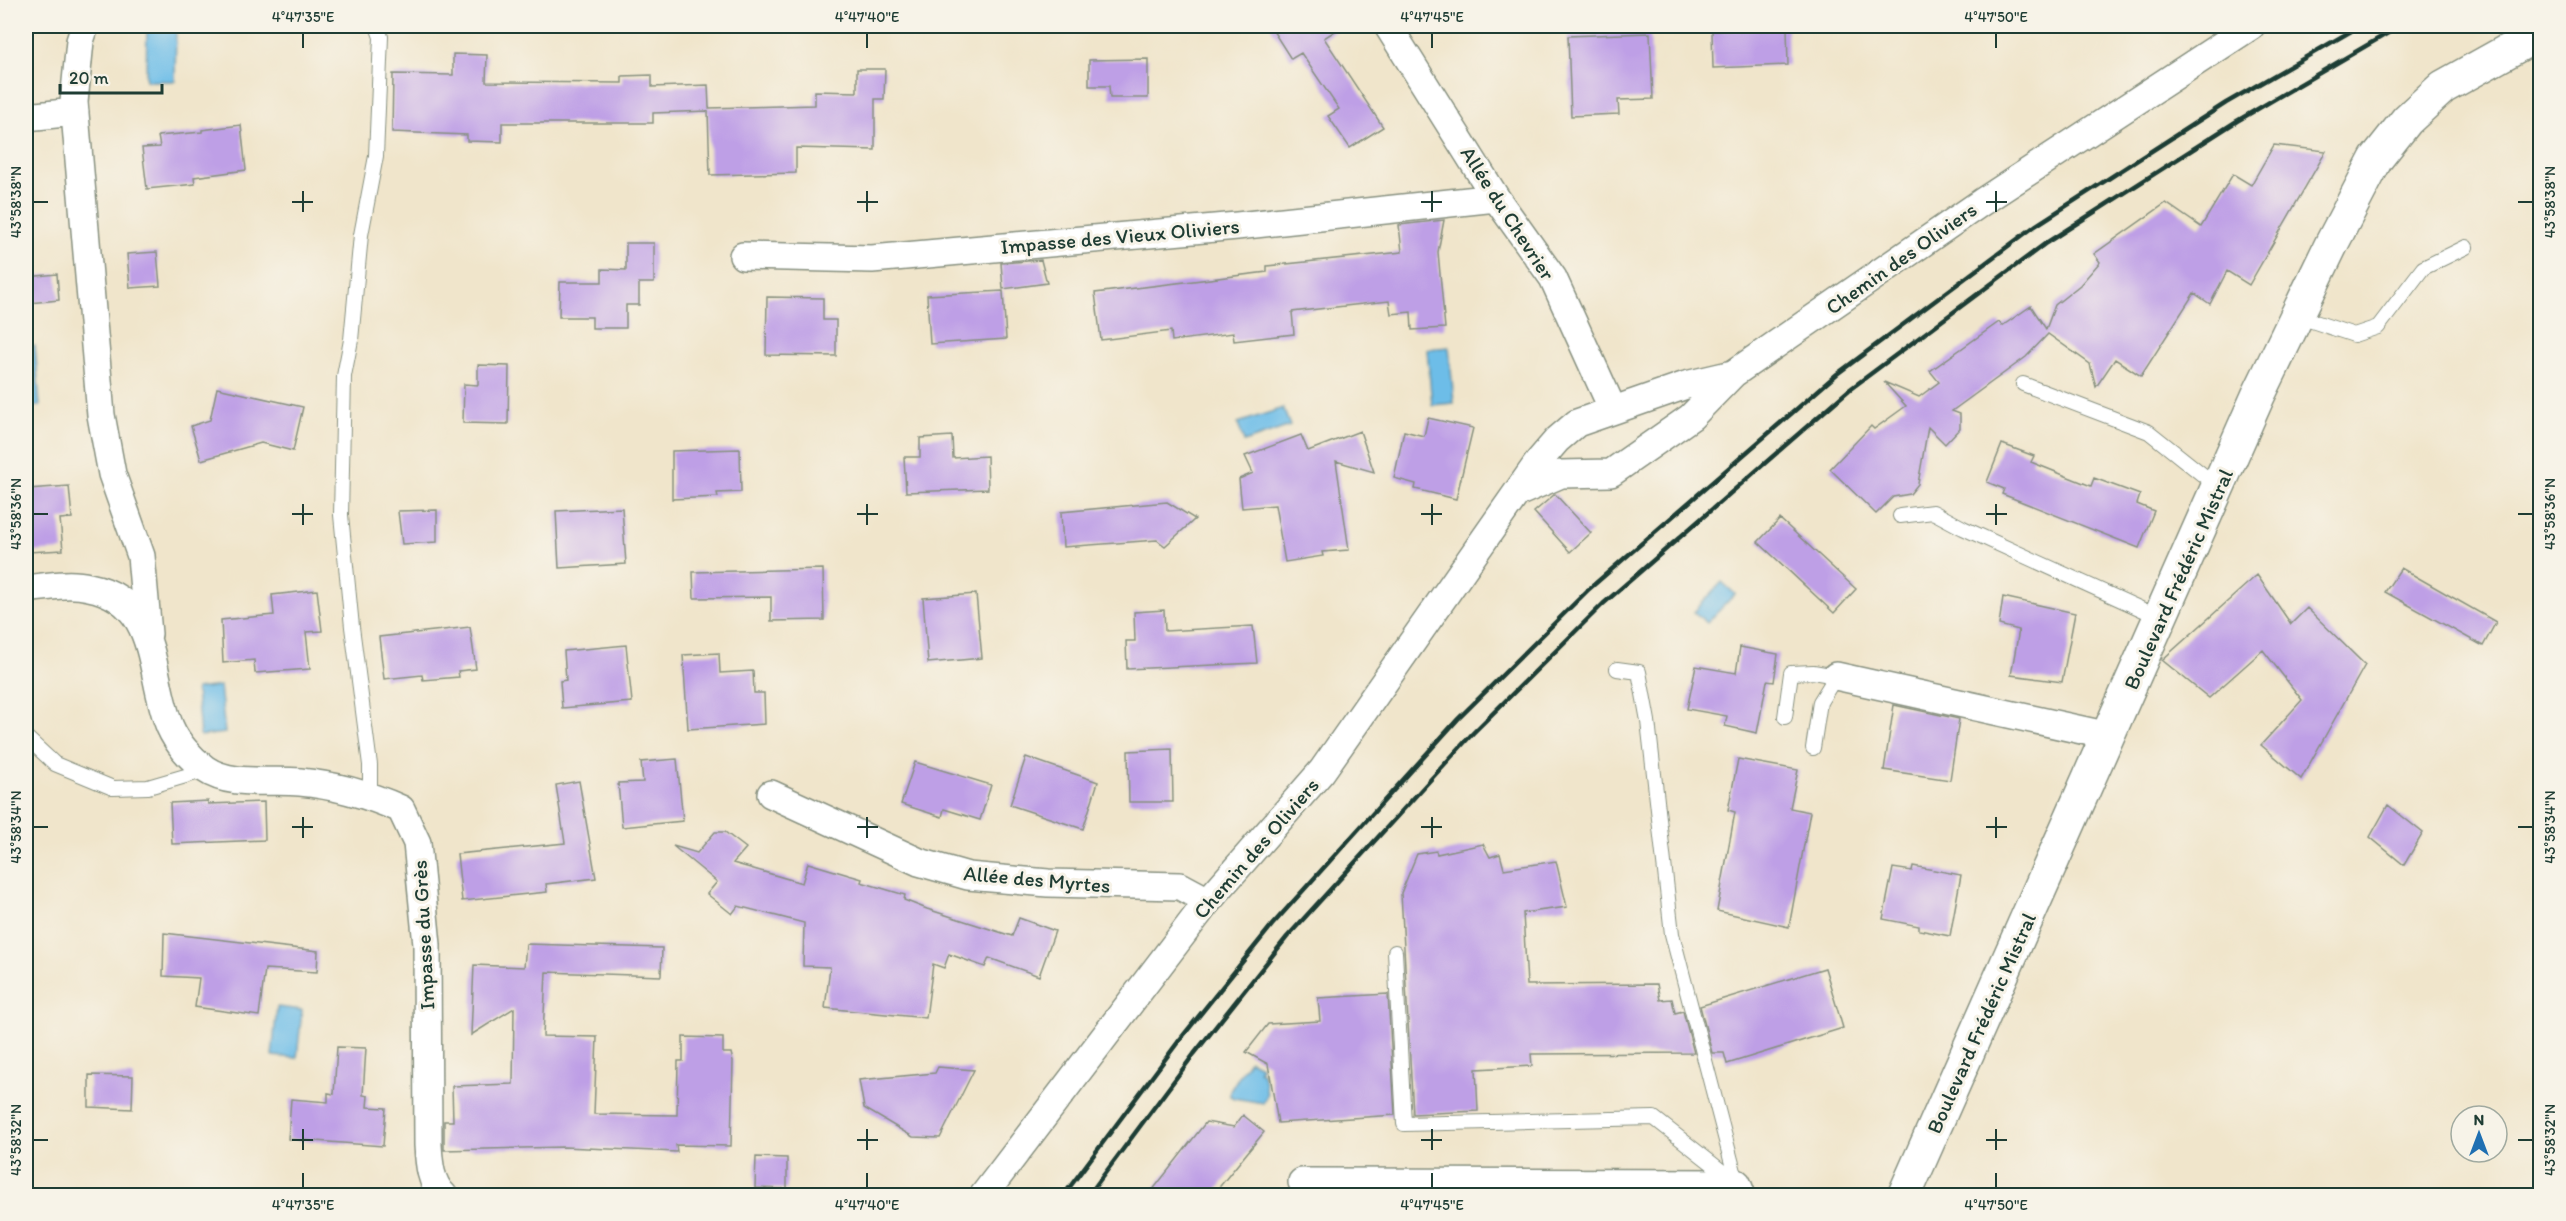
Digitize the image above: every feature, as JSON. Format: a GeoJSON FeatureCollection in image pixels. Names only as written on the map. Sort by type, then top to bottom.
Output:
{"type":"FeatureCollection","features":[{"type":"Feature","properties":{"kind":"main road","name":"Boulevard Frédéric Mistral"},"geometry":{"type":"LineString","coordinates":[[1904,1196],[2218,487],[2297,316],[2376,159],[2406,120],[2443,87],[2541,33]]}},
{"type":"Feature","properties":{"kind":"street"},"geometry":{"type":"LineString","coordinates":[[85,26],[80,41],[74,102],[101,415],[112,474],[141,556],[148,638]]}},
{"type":"Feature","properties":{"kind":"street","name":"Chemin des Oliviers"},"geometry":{"type":"LineString","coordinates":[[1518,493],[1561,474],[1611,473],[1691,417],[1733,374],[1982,202],[2251,26]]}},
{"type":"Feature","properties":{"kind":"street","name":"Allée du Chevrier"},"geometry":{"type":"LineString","coordinates":[[1398,27],[1496,198],[1553,278],[1613,410]]}},
{"type":"Feature","properties":{"kind":"street"},"geometry":{"type":"LineString","coordinates":[[26,117],[75,112]]}},
{"type":"Feature","properties":{"kind":"street","name":"Impasse des Vieux Oliviers"},"geometry":{"type":"LineString","coordinates":[[743,256],[872,259],[1237,226],[1496,198]]}},
{"type":"Feature","properties":{"kind":"street","name":"Chemin des Oliviers"},"geometry":{"type":"LineString","coordinates":[[983,1196],[1208,901],[1322,771],[1539,461],[1557,440],[1577,423],[1686,385],[1733,374]]}},
{"type":"Feature","properties":{"kind":"street","name":"Impasse du Grès"},"geometry":{"type":"LineString","coordinates":[[26,589],[88,586],[112,594],[134,613],[148,638],[170,726],[181,746],[206,770],[229,779],[301,782],[369,795],[401,808],[417,843],[427,945],[428,1145],[430,1170],[439,1191],[444,1196]]}},
{"type":"Feature","properties":{"kind":"street"},"geometry":{"type":"LineString","coordinates":[[1836,676],[2109,736]]}},
{"type":"Feature","properties":{"kind":"street","name":"Allée des Myrtes"},"geometry":{"type":"LineString","coordinates":[[771,794],[919,862],[968,876],[1048,883],[1180,886],[1208,901]]}},
{"type":"Feature","properties":{"kind":"street"},"geometry":{"type":"LineString","coordinates":[[1302,1182],[1695,1184],[1740,1190]]}},
{"type":"Feature","properties":{"kind":"lane"},"geometry":{"type":"LineString","coordinates":[[369,795],[370,765],[352,627],[341,515],[344,376],[351,340],[361,235],[376,156],[381,37],[377,26]]}},
{"type":"Feature","properties":{"kind":"lane"},"geometry":{"type":"LineString","coordinates":[[2297,316],[2354,334],[2378,327],[2423,268],[2466,247]]}},
{"type":"Feature","properties":{"kind":"lane"},"geometry":{"type":"LineString","coordinates":[[2023,384],[2149,432],[2218,487]]}},
{"type":"Feature","properties":{"kind":"lane"},"geometry":{"type":"LineString","coordinates":[[1900,516],[1933,512],[2161,618]]}},
{"type":"Feature","properties":{"kind":"lane"},"geometry":{"type":"LineString","coordinates":[[1617,669],[1639,672],[1648,721],[1672,934],[1740,1190]]}},
{"type":"Feature","properties":{"kind":"lane"},"geometry":{"type":"LineString","coordinates":[[1785,717],[1791,673],[1813,672],[1836,676],[1820,702],[1813,748]]}},
{"type":"Feature","properties":{"kind":"lane"},"geometry":{"type":"LineString","coordinates":[[26,738],[55,764],[113,788],[148,787],[206,770]]}},
{"type":"Feature","properties":{"kind":"lane"},"geometry":{"type":"LineString","coordinates":[[1395,951],[1404,1124],[1654,1118],[1740,1190]]}},
{"type":"Feature","properties":{"kind":"lane"},"geometry":{"type":"LineString","coordinates":[[1671,1196],[1695,1184]]}},
{"type":"Feature","properties":{"kind":"water"},"geometry":{"type":"Polygon","coordinates":[[[147,26],[176,27],[175,81],[146,81],[147,26]]]}},
{"type":"Feature","properties":{"kind":"water"},"geometry":{"type":"Polygon","coordinates":[[[26,346],[35,346],[40,406],[26,407],[26,346]]]}},
{"type":"Feature","properties":{"kind":"water"},"geometry":{"type":"Polygon","coordinates":[[[1449,347],[1454,403],[1432,405],[1427,349],[1449,347]]]}},
{"type":"Feature","properties":{"kind":"water"},"geometry":{"type":"Polygon","coordinates":[[[1283,408],[1290,426],[1244,442],[1238,423],[1283,408]]]}},
{"type":"Feature","properties":{"kind":"water"},"geometry":{"type":"Polygon","coordinates":[[[1722,582],[1735,594],[1707,623],[1694,612],[1722,582]]]}},
{"type":"Feature","properties":{"kind":"water"},"geometry":{"type":"Polygon","coordinates":[[[220,686],[225,733],[200,736],[196,689],[220,686]]]}},
{"type":"Feature","properties":{"kind":"water"},"geometry":{"type":"Polygon","coordinates":[[[277,1007],[302,1010],[297,1058],[272,1056],[277,1007]]]}},
{"type":"Feature","properties":{"kind":"water"},"geometry":{"type":"Polygon","coordinates":[[[1249,1060],[1261,1066],[1259,1071],[1263,1073],[1267,1095],[1263,1103],[1230,1096],[1230,1091],[1249,1060]]]}},
{"type":"Feature","properties":{"kind":"building"},"geometry":{"type":"Polygon","coordinates":[[[1270,26],[1343,26],[1324,38],[1383,127],[1350,148],[1328,116],[1339,109],[1301,53],[1291,59],[1270,26]]]}},
{"type":"Feature","properties":{"kind":"building"},"geometry":{"type":"Polygon","coordinates":[[[1787,28],[1788,65],[1713,68],[1712,31],[1787,28]]]}},
{"type":"Feature","properties":{"kind":"building"},"geometry":{"type":"Polygon","coordinates":[[[1650,33],[1653,99],[1618,100],[1619,114],[1571,116],[1568,36],[1650,33]]]}},
{"type":"Feature","properties":{"kind":"building"},"geometry":{"type":"Polygon","coordinates":[[[453,54],[487,55],[486,82],[622,83],[622,76],[652,75],[652,87],[708,85],[709,108],[815,105],[815,91],[857,92],[857,69],[885,69],[884,99],[875,99],[875,150],[796,148],[796,173],[710,175],[708,111],[653,113],[653,123],[502,123],[502,142],[467,141],[467,135],[392,132],[393,74],[453,75],[453,54]]]}},
{"type":"Feature","properties":{"kind":"building"},"geometry":{"type":"Polygon","coordinates":[[[1148,59],[1148,98],[1110,98],[1109,86],[1089,86],[1089,60],[1148,59]]]}},
{"type":"Feature","properties":{"kind":"building"},"geometry":{"type":"Polygon","coordinates":[[[241,125],[246,170],[194,177],[195,184],[147,189],[142,148],[160,147],[158,136],[202,132],[202,130],[241,125]]]}},
{"type":"Feature","properties":{"kind":"building"},"geometry":{"type":"Polygon","coordinates":[[[2274,145],[2326,151],[2249,285],[2227,271],[2210,304],[2194,293],[2141,376],[2115,359],[2096,387],[2090,364],[2048,334],[2026,357],[1952,411],[1960,414],[1960,428],[1945,444],[1928,427],[1918,484],[1910,494],[1893,497],[1876,514],[1830,469],[1871,426],[1874,429],[1906,406],[1884,382],[1919,397],[1939,382],[1930,371],[1999,322],[2002,326],[2031,306],[2046,329],[2055,305],[2080,285],[2100,262],[2094,254],[2166,203],[2201,227],[2233,174],[2251,185],[2274,145]]]}},
{"type":"Feature","properties":{"kind":"building"},"geometry":{"type":"Polygon","coordinates":[[[1444,220],[1438,252],[1445,328],[1412,330],[1411,312],[1391,314],[1389,301],[1292,312],[1294,334],[1234,341],[1233,333],[1172,341],[1171,331],[1101,340],[1095,293],[1267,272],[1267,266],[1402,252],[1399,225],[1444,220]]]}},
{"type":"Feature","properties":{"kind":"building"},"geometry":{"type":"Polygon","coordinates":[[[626,243],[654,243],[654,283],[639,283],[639,305],[626,305],[626,328],[592,328],[592,317],[559,317],[560,282],[602,282],[602,269],[626,270],[626,243]]]}},
{"type":"Feature","properties":{"kind":"building"},"geometry":{"type":"Polygon","coordinates":[[[157,252],[160,286],[130,288],[127,254],[157,252]]]}},
{"type":"Feature","properties":{"kind":"building"},"geometry":{"type":"Polygon","coordinates":[[[1041,260],[1047,283],[1003,289],[1001,263],[1041,260]]]}},
{"type":"Feature","properties":{"kind":"building"},"geometry":{"type":"Polygon","coordinates":[[[57,274],[59,300],[29,303],[27,277],[57,274]]]}},
{"type":"Feature","properties":{"kind":"building"},"geometry":{"type":"Polygon","coordinates":[[[1003,291],[1006,339],[930,344],[927,295],[1003,291]]]}},
{"type":"Feature","properties":{"kind":"building"},"geometry":{"type":"Polygon","coordinates":[[[767,297],[823,298],[823,320],[836,320],[836,356],[766,355],[767,297]]]}},
{"type":"Feature","properties":{"kind":"building"},"geometry":{"type":"Polygon","coordinates":[[[478,365],[509,366],[508,424],[463,423],[464,384],[478,385],[478,365]]]}},
{"type":"Feature","properties":{"kind":"building"},"geometry":{"type":"Polygon","coordinates":[[[217,388],[303,407],[293,451],[261,443],[201,460],[191,426],[210,420],[217,388]]]}},
{"type":"Feature","properties":{"kind":"building"},"geometry":{"type":"Polygon","coordinates":[[[1428,418],[1473,428],[1456,499],[1415,489],[1416,484],[1394,478],[1404,431],[1424,436],[1428,418]]]}},
{"type":"Feature","properties":{"kind":"building"},"geometry":{"type":"Polygon","coordinates":[[[1360,431],[1374,472],[1336,461],[1349,550],[1322,552],[1323,556],[1285,562],[1275,505],[1242,508],[1239,479],[1253,473],[1245,456],[1301,435],[1308,451],[1360,431]]]}},
{"type":"Feature","properties":{"kind":"building"},"geometry":{"type":"Polygon","coordinates":[[[952,436],[953,458],[987,456],[988,489],[906,492],[904,457],[920,457],[920,438],[952,436]]]}},
{"type":"Feature","properties":{"kind":"building"},"geometry":{"type":"Polygon","coordinates":[[[2002,444],[2034,456],[2031,462],[2091,486],[2094,478],[2140,495],[2137,504],[2154,511],[2139,548],[2002,494],[2004,489],[1987,482],[2002,444]]]}},
{"type":"Feature","properties":{"kind":"building"},"geometry":{"type":"Polygon","coordinates":[[[740,449],[741,492],[717,493],[718,497],[672,499],[672,451],[740,449]]]}},
{"type":"Feature","properties":{"kind":"building"},"geometry":{"type":"Polygon","coordinates":[[[69,486],[72,518],[60,519],[63,550],[28,552],[27,517],[30,516],[28,489],[69,486]]]}},
{"type":"Feature","properties":{"kind":"building"},"geometry":{"type":"Polygon","coordinates":[[[1555,494],[1591,533],[1570,552],[1534,512],[1555,494]]]}},
{"type":"Feature","properties":{"kind":"building"},"geometry":{"type":"Polygon","coordinates":[[[1167,502],[1195,519],[1165,546],[1157,540],[1063,547],[1061,512],[1167,502]]]}},
{"type":"Feature","properties":{"kind":"building"},"geometry":{"type":"Polygon","coordinates":[[[622,508],[626,564],[559,568],[556,511],[622,508]]]}},
{"type":"Feature","properties":{"kind":"building"},"geometry":{"type":"Polygon","coordinates":[[[437,510],[437,542],[402,544],[398,511],[437,510]]]}},
{"type":"Feature","properties":{"kind":"building"},"geometry":{"type":"Polygon","coordinates":[[[1780,519],[1856,589],[1834,613],[1758,542],[1780,519]]]}},
{"type":"Feature","properties":{"kind":"building"},"geometry":{"type":"Polygon","coordinates":[[[2401,568],[2496,622],[2483,646],[2385,592],[2401,568]]]}},
{"type":"Feature","properties":{"kind":"building"},"geometry":{"type":"Polygon","coordinates":[[[823,569],[824,620],[771,621],[771,597],[694,598],[693,572],[823,569]]]}},
{"type":"Feature","properties":{"kind":"building"},"geometry":{"type":"Polygon","coordinates":[[[2257,575],[2291,624],[2307,608],[2365,665],[2301,779],[2261,745],[2302,700],[2263,650],[2209,698],[2162,660],[2257,575]]]}},
{"type":"Feature","properties":{"kind":"building"},"geometry":{"type":"Polygon","coordinates":[[[317,590],[322,631],[306,632],[310,669],[255,673],[254,660],[223,663],[221,620],[274,615],[272,595],[317,590]]]}},
{"type":"Feature","properties":{"kind":"building"},"geometry":{"type":"Polygon","coordinates":[[[976,594],[982,658],[928,663],[923,598],[976,594]]]}},
{"type":"Feature","properties":{"kind":"building"},"geometry":{"type":"Polygon","coordinates":[[[2003,597],[2075,613],[2062,682],[2011,675],[2019,630],[1999,625],[2003,597]]]}},
{"type":"Feature","properties":{"kind":"building"},"geometry":{"type":"Polygon","coordinates":[[[1164,610],[1165,631],[1253,626],[1257,663],[1127,669],[1126,641],[1135,641],[1134,612],[1164,610]]]}},
{"type":"Feature","properties":{"kind":"building"},"geometry":{"type":"Polygon","coordinates":[[[470,627],[476,669],[458,671],[459,677],[423,680],[422,675],[384,679],[379,637],[470,627]]]}},
{"type":"Feature","properties":{"kind":"building"},"geometry":{"type":"Polygon","coordinates":[[[626,645],[632,702],[562,708],[560,681],[566,680],[564,651],[626,645]]]}},
{"type":"Feature","properties":{"kind":"building"},"geometry":{"type":"Polygon","coordinates":[[[1740,647],[1778,654],[1774,682],[1767,681],[1757,733],[1725,726],[1727,716],[1687,709],[1696,666],[1736,673],[1740,647]]]}},
{"type":"Feature","properties":{"kind":"building"},"geometry":{"type":"Polygon","coordinates":[[[719,653],[720,673],[753,671],[754,693],[764,693],[765,724],[688,729],[683,655],[719,653]]]}},
{"type":"Feature","properties":{"kind":"building"},"geometry":{"type":"Polygon","coordinates":[[[1894,705],[1959,719],[1950,780],[1884,770],[1894,705]]]}},
{"type":"Feature","properties":{"kind":"building"},"geometry":{"type":"Polygon","coordinates":[[[1172,749],[1173,802],[1129,802],[1128,751],[1172,749]]]}},
{"type":"Feature","properties":{"kind":"building"},"geometry":{"type":"Polygon","coordinates":[[[1026,757],[1098,782],[1083,829],[1010,805],[1026,757]]]}},
{"type":"Feature","properties":{"kind":"building"},"geometry":{"type":"Polygon","coordinates":[[[677,759],[683,821],[622,827],[618,783],[643,782],[641,762],[677,759]]]}},
{"type":"Feature","properties":{"kind":"building"},"geometry":{"type":"Polygon","coordinates":[[[1738,759],[1798,770],[1790,808],[1810,812],[1789,927],[1717,911],[1735,812],[1728,810],[1738,759]]]}},
{"type":"Feature","properties":{"kind":"building"},"geometry":{"type":"Polygon","coordinates":[[[915,762],[991,785],[980,820],[944,809],[942,817],[901,804],[915,762]]]}},
{"type":"Feature","properties":{"kind":"building"},"geometry":{"type":"Polygon","coordinates":[[[579,781],[596,878],[546,884],[547,892],[462,901],[457,854],[565,843],[556,785],[579,781]]]}},
{"type":"Feature","properties":{"kind":"building"},"geometry":{"type":"Polygon","coordinates":[[[208,801],[208,804],[264,802],[265,840],[172,844],[170,803],[208,801]]]}},
{"type":"Feature","properties":{"kind":"building"},"geometry":{"type":"Polygon","coordinates":[[[2388,805],[2423,833],[2404,865],[2370,837],[2388,805]]]}},
{"type":"Feature","properties":{"kind":"building"},"geometry":{"type":"Polygon","coordinates":[[[715,832],[725,832],[746,848],[733,863],[802,883],[808,863],[905,895],[904,900],[927,909],[1012,936],[1019,918],[1055,931],[1039,976],[989,958],[985,967],[949,954],[944,968],[933,964],[926,1018],[825,1008],[830,967],[803,966],[804,923],[738,906],[732,914],[707,894],[717,882],[673,846],[697,853],[715,832]]]}},
{"type":"Feature","properties":{"kind":"building"},"geometry":{"type":"Polygon","coordinates":[[[1483,844],[1490,857],[1500,854],[1504,869],[1556,861],[1567,907],[1523,913],[1527,985],[1657,984],[1660,1000],[1672,999],[1675,1013],[1683,1011],[1694,1053],[1531,1054],[1532,1066],[1476,1069],[1478,1111],[1413,1114],[1401,893],[1417,854],[1436,851],[1437,854],[1483,844]]]}},
{"type":"Feature","properties":{"kind":"building"},"geometry":{"type":"Polygon","coordinates":[[[1913,866],[1961,875],[1950,936],[1919,930],[1919,926],[1883,919],[1893,868],[1912,871],[1913,866]]]}},
{"type":"Feature","properties":{"kind":"building"},"geometry":{"type":"Polygon","coordinates":[[[164,933],[318,951],[317,972],[265,969],[259,1016],[195,1007],[199,978],[163,976],[164,933]]]}},
{"type":"Feature","properties":{"kind":"building"},"geometry":{"type":"Polygon","coordinates":[[[526,944],[662,948],[661,976],[546,972],[543,1036],[597,1037],[594,1114],[677,1115],[678,1061],[683,1061],[683,1037],[723,1038],[723,1053],[731,1053],[733,1061],[731,1146],[676,1145],[677,1152],[564,1147],[444,1150],[444,1121],[453,1121],[452,1086],[513,1084],[514,1008],[471,1035],[474,965],[524,967],[526,944]]]}},
{"type":"Feature","properties":{"kind":"building"},"geometry":{"type":"Polygon","coordinates":[[[1825,968],[1843,1028],[1727,1064],[1724,1053],[1712,1053],[1700,1006],[1825,968]]]}},
{"type":"Feature","properties":{"kind":"building"},"geometry":{"type":"Polygon","coordinates":[[[1388,994],[1395,1115],[1278,1123],[1268,1064],[1246,1052],[1268,1024],[1320,1021],[1318,998],[1388,994]]]}},
{"type":"Feature","properties":{"kind":"building"},"geometry":{"type":"Polygon","coordinates":[[[337,1047],[366,1048],[363,1095],[368,1096],[367,1107],[386,1108],[383,1146],[288,1139],[291,1099],[328,1102],[328,1093],[334,1094],[337,1047]]]}},
{"type":"Feature","properties":{"kind":"building"},"geometry":{"type":"Polygon","coordinates":[[[938,1067],[974,1070],[940,1138],[913,1137],[864,1108],[859,1080],[935,1073],[938,1067]]]}},
{"type":"Feature","properties":{"kind":"building"},"geometry":{"type":"Polygon","coordinates":[[[89,1075],[133,1076],[132,1109],[89,1107],[89,1075]]]}},
{"type":"Feature","properties":{"kind":"building"},"geometry":{"type":"Polygon","coordinates":[[[1243,1115],[1264,1132],[1212,1196],[1148,1196],[1206,1122],[1234,1127],[1243,1115]]]}},
{"type":"Feature","properties":{"kind":"building"},"geometry":{"type":"Polygon","coordinates":[[[756,1157],[787,1158],[787,1189],[755,1188],[756,1157]]]}},
{"type":"Feature","properties":{"kind":"railway"},"geometry":{"type":"LineString","coordinates":[[1063,1196],[1178,1042],[1272,925],[1458,719],[1589,589],[1837,374],[2035,226],[2226,103],[2360,26]]}},
{"type":"Feature","properties":{"kind":"railway"},"geometry":{"type":"LineString","coordinates":[[1088,1196],[1194,1054],[1287,937],[1473,733],[1603,604],[1849,390],[2046,243],[2237,121],[2400,26]]}}]}
